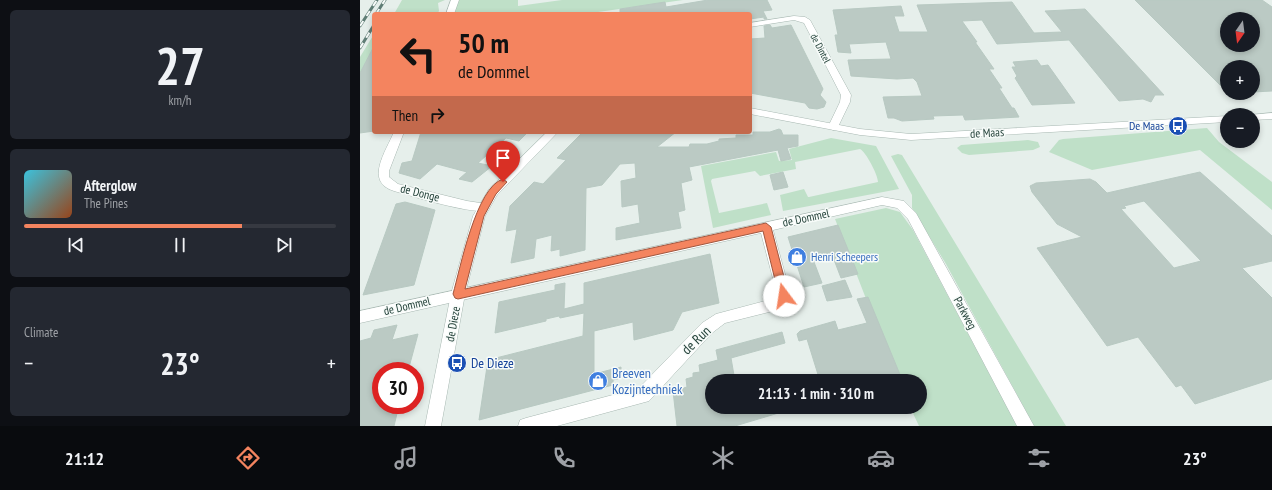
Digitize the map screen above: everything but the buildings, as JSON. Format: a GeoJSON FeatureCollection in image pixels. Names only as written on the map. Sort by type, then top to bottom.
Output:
{"type":"FeatureCollection","features":[{"type":"Feature","properties":{"kind":"street"},"geometry":{"type":"LineString","coordinates":[[451,12],[455,0]]}},
{"type":"Feature","properties":{"kind":"street","name":"de Dintel"},"geometry":{"type":"LineString","coordinates":[[752,25],[794,18],[802,19],[807,22],[846,95],[845,102],[833,127]]}},
{"type":"Feature","properties":{"kind":"street","name":"de Maas"},"geometry":{"type":"LineString","coordinates":[[752,110],[883,136],[926,136],[1220,119]]}},
{"type":"Feature","properties":{"kind":"street"},"geometry":{"type":"LineString","coordinates":[[1260,117],[1272,116]]}},
{"type":"Feature","properties":{"kind":"street","name":"de Donge"},"geometry":{"type":"LineString","coordinates":[[398,134],[383,171],[384,178],[394,187],[467,205],[483,207]]}},
{"type":"Feature","properties":{"kind":"street","name":"de Dieze"},"geometry":{"type":"LineString","coordinates":[[433,426],[458,294],[479,216],[493,192],[551,134]]}},
{"type":"Feature","properties":{"kind":"street","name":"de Dommel"},"geometry":{"type":"LineString","coordinates":[[360,316],[882,201],[900,204]]}},
{"type":"Feature","properties":{"kind":"street","name":"Parkweg"},"geometry":{"type":"LineString","coordinates":[[900,204],[912,216],[1026,426]]}},
{"type":"Feature","properties":{"kind":"street","name":"de Run"},"geometry":{"type":"LineString","coordinates":[[526,426],[643,395],[712,325],[721,318],[773,305],[784,296],[766,227]]}},
{"type":"Feature","properties":{"kind":"green space"},"geometry":{"type":"Polygon","coordinates":[[[402,0],[445,0],[438,3],[438,12],[395,12],[402,0]]]}},
{"type":"Feature","properties":{"kind":"green space"},"geometry":{"type":"Polygon","coordinates":[[[457,0],[518,0],[518,6],[562,0],[683,0],[598,12],[453,12],[457,0]]]}},
{"type":"Feature","properties":{"kind":"green space"},"geometry":{"type":"Polygon","coordinates":[[[372,37],[372,58],[360,73],[360,57],[372,37]]]}},
{"type":"Feature","properties":{"kind":"green space"},"geometry":{"type":"Polygon","coordinates":[[[1207,128],[1220,143],[1220,148],[1227,148],[1272,182],[1272,210],[1200,150],[1092,170],[1049,152],[1059,140],[1207,128]]]}},
{"type":"Feature","properties":{"kind":"green space"},"geometry":{"type":"Polygon","coordinates":[[[831,138],[876,146],[899,189],[783,211],[780,195],[804,189],[809,197],[878,182],[871,164],[860,149],[795,162],[796,169],[760,176],[755,171],[712,179],[711,181],[719,213],[767,203],[771,215],[713,228],[701,166],[776,152],[779,161],[792,160],[789,149],[831,138]]]}},
{"type":"Feature","properties":{"kind":"green space"},"geometry":{"type":"Polygon","coordinates":[[[1028,140],[1038,142],[1040,147],[1033,150],[969,155],[962,153],[957,148],[961,145],[1028,140]]]}},
{"type":"Feature","properties":{"kind":"green space"},"geometry":{"type":"Polygon","coordinates":[[[898,154],[902,155],[1066,426],[1034,426],[946,264],[912,208],[912,195],[891,156],[898,154]]]}},
{"type":"Feature","properties":{"kind":"green space"},"geometry":{"type":"Polygon","coordinates":[[[886,208],[900,212],[913,230],[1017,426],[919,426],[913,414],[927,414],[927,374],[895,374],[835,219],[886,208]]]}},
{"type":"Feature","properties":{"kind":"railway"},"geometry":{"type":"LineString","coordinates":[[360,26],[377,0]]}},
{"type":"Feature","properties":{"kind":"railway"},"geometry":{"type":"LineString","coordinates":[[377,12],[385,0]]}},
{"type":"Feature","properties":{"kind":"railway"},"geometry":{"type":"LineString","coordinates":[[360,48],[372,28]]}},
{"type":"Feature","properties":{"kind":"place","name":"De Maas"},"geometry":{"type":"Point","coordinates":[1178,126]}},
{"type":"Feature","properties":{"kind":"place","name":"Henri Scheepers"},"geometry":{"type":"Point","coordinates":[797,257]}},
{"type":"Feature","properties":{"kind":"place","name":"De Dieze"},"geometry":{"type":"Point","coordinates":[457,363]}},
{"type":"Feature","properties":{"kind":"place","name":"Breeven Kozijntechniek"},"geometry":{"type":"Point","coordinates":[598,381]}},
{"type":"Feature","properties":{"kind":"route"},"geometry":{"type":"LineString","coordinates":[[503,182],[493,192],[479,216],[458,294],[766,227],[784,296]]}}]}
